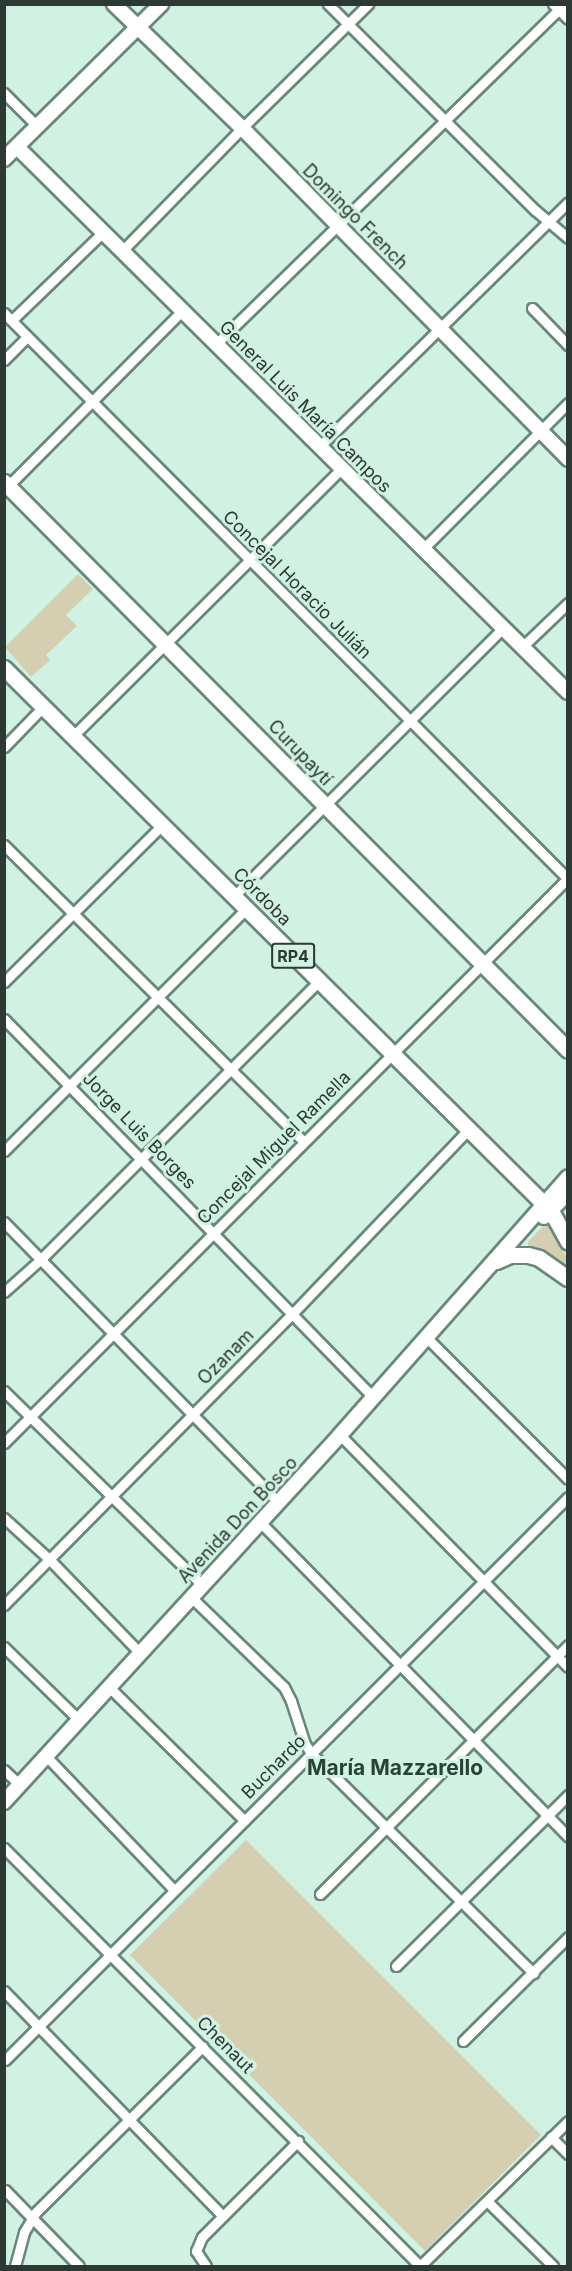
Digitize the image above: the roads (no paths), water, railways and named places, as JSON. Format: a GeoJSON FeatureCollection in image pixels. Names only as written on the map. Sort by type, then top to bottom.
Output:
{"type":"FeatureCollection","features":[{"type":"Feature","properties":{"kind":"main road","name":"Domingo French"},"geometry":{"type":"LineString","coordinates":[[114,4],[441,327],[567,459]]}},
{"type":"Feature","properties":{"kind":"main road"},"geometry":{"type":"LineString","coordinates":[[4,159],[161,4]]}},
{"type":"Feature","properties":{"kind":"main road","name":"General Luis María Campos"},"geometry":{"type":"LineString","coordinates":[[17,147],[567,692]]}},
{"type":"Feature","properties":{"kind":"main road","name":"Curupaytí"},"geometry":{"type":"LineString","coordinates":[[6,486],[567,1050]]}},
{"type":"Feature","properties":{"kind":"main road","name":"Córdoba"},"geometry":{"type":"LineString","coordinates":[[4,668],[547,1208]]}},
{"type":"Feature","properties":{"kind":"main road","name":"Avenida Don Bosco"},"geometry":{"type":"LineString","coordinates":[[547,1208],[567,1177]]}},
{"type":"Feature","properties":{"kind":"main road","name":"Avenida Don Bosco"},"geometry":{"type":"LineString","coordinates":[[4,1802],[261,1523],[496,1261],[547,1208],[567,1193]]}},
{"type":"Feature","properties":{"kind":"main road","name":"RP4"},"geometry":{"type":"LineString","coordinates":[[547,1208],[567,1242]]}},
{"type":"Feature","properties":{"kind":"main road"},"geometry":{"type":"LineString","coordinates":[[496,1261],[510,1255],[528,1255],[539,1258],[567,1278]]}},
{"type":"Feature","properties":{"kind":"street"},"geometry":{"type":"LineString","coordinates":[[328,4],[567,238]]}},
{"type":"Feature","properties":{"kind":"street"},"geometry":{"type":"LineString","coordinates":[[122,250],[369,4]]}},
{"type":"Feature","properties":{"kind":"street"},"geometry":{"type":"LineString","coordinates":[[216,344],[447,121],[559,6],[567,19]]}},
{"type":"Feature","properties":{"kind":"street"},"geometry":{"type":"LineString","coordinates":[[4,93],[38,127]]}},
{"type":"Feature","properties":{"kind":"street"},"geometry":{"type":"LineString","coordinates":[[318,447],[567,202]]}},
{"type":"Feature","properties":{"kind":"street"},"geometry":{"type":"LineString","coordinates":[[12,320],[103,232]]}},
{"type":"Feature","properties":{"kind":"street"},"geometry":{"type":"LineString","coordinates":[[532,308],[567,345]]}},
{"type":"Feature","properties":{"kind":"street"},"geometry":{"type":"LineString","coordinates":[[6,486],[182,311]]}},
{"type":"Feature","properties":{"kind":"street","name":"Concejal Horacio Julián"},"geometry":{"type":"LineString","coordinates":[[4,313],[249,562],[567,879]]}},
{"type":"Feature","properties":{"kind":"street"},"geometry":{"type":"LineString","coordinates":[[4,360],[27,337]]}},
{"type":"Feature","properties":{"kind":"street"},"geometry":{"type":"LineString","coordinates":[[424,548],[567,403]]}},
{"type":"Feature","properties":{"kind":"street"},"geometry":{"type":"LineString","coordinates":[[73,736],[341,469]]}},
{"type":"Feature","properties":{"kind":"street"},"geometry":{"type":"LineString","coordinates":[[522,647],[567,603]]}},
{"type":"Feature","properties":{"kind":"street"},"geometry":{"type":"LineString","coordinates":[[234,896],[503,628]]}},
{"type":"Feature","properties":{"kind":"street"},"geometry":{"type":"LineString","coordinates":[[4,747],[43,706]]}},
{"type":"Feature","properties":{"kind":"street"},"geometry":{"type":"LineString","coordinates":[[4,982],[162,825]]}},
{"type":"Feature","properties":{"kind":"street"},"geometry":{"type":"LineString","coordinates":[[4,845],[228,1070],[303,1141]]}},
{"type":"Feature","properties":{"kind":"street","name":"Concejal Miguel Ramella"},"geometry":{"type":"LineString","coordinates":[[4,1443],[567,879]]}},
{"type":"Feature","properties":{"kind":"street"},"geometry":{"type":"LineString","coordinates":[[4,1151],[246,909]]}},
{"type":"Feature","properties":{"kind":"street"},"geometry":{"type":"LineString","coordinates":[[4,1292],[41,1259],[319,981]]}},
{"type":"Feature","properties":{"kind":"street","name":"Jorge Luis Borges"},"geometry":{"type":"LineString","coordinates":[[4,1018],[373,1397]]}},
{"type":"Feature","properties":{"kind":"street","name":"Ozanam"},"geometry":{"type":"LineString","coordinates":[[4,1605],[293,1313],[468,1129]]}},
{"type":"Feature","properties":{"kind":"street"},"geometry":{"type":"LineString","coordinates":[[4,1222],[279,1503]]}},
{"type":"Feature","properties":{"kind":"street"},"geometry":{"type":"LineString","coordinates":[[427,1338],[567,1479]]}},
{"type":"Feature","properties":{"kind":"street"},"geometry":{"type":"LineString","coordinates":[[4,1391],[202,1586]]}},
{"type":"Feature","properties":{"kind":"street"},"geometry":{"type":"LineString","coordinates":[[340,1435],[567,1667]]}},
{"type":"Feature","properties":{"kind":"street","name":"Buchardo"},"geometry":{"type":"LineString","coordinates":[[5,2060],[567,1497]]}},
{"type":"Feature","properties":{"kind":"street"},"geometry":{"type":"LineString","coordinates":[[4,1518],[49,1559],[140,1653]]}},
{"type":"Feature","properties":{"kind":"street"},"geometry":{"type":"LineString","coordinates":[[261,1523],[567,1837]]}},
{"type":"Feature","properties":{"kind":"street"},"geometry":{"type":"LineString","coordinates":[[191,1597],[284,1687],[291,1701],[304,1744],[311,1753],[533,1973]]}},
{"type":"Feature","properties":{"kind":"street"},"geometry":{"type":"LineString","coordinates":[[320,1894],[567,1645]]}},
{"type":"Feature","properties":{"kind":"street"},"geometry":{"type":"LineString","coordinates":[[4,1647],[79,1720]]}},
{"type":"Feature","properties":{"kind":"street"},"geometry":{"type":"LineString","coordinates":[[109,1687],[244,1821]]}},
{"type":"Feature","properties":{"kind":"street"},"geometry":{"type":"LineString","coordinates":[[46,1756],[174,1890]]}},
{"type":"Feature","properties":{"kind":"street"},"geometry":{"type":"LineString","coordinates":[[4,1770],[20,1785]]}},
{"type":"Feature","properties":{"kind":"street"},"geometry":{"type":"LineString","coordinates":[[396,1966],[567,1795]]}},
{"type":"Feature","properties":{"kind":"street","name":"Chenaut"},"geometry":{"type":"LineString","coordinates":[[4,1848],[420,2266]]}},
{"type":"Feature","properties":{"kind":"street"},"geometry":{"type":"LineString","coordinates":[[463,2041],[567,1937]]}},
{"type":"Feature","properties":{"kind":"street"},"geometry":{"type":"LineString","coordinates":[[4,1991],[128,2121],[223,2216]]}},
{"type":"Feature","properties":{"kind":"street"},"geometry":{"type":"LineString","coordinates":[[15,2266],[24,2232],[32,2218],[203,2046]]}},
{"type":"Feature","properties":{"kind":"street"},"geometry":{"type":"LineString","coordinates":[[420,2266],[567,2121]]}},
{"type":"Feature","properties":{"kind":"street"},"geometry":{"type":"LineString","coordinates":[[551,2137],[567,2154]]}},
{"type":"Feature","properties":{"kind":"street"},"geometry":{"type":"LineString","coordinates":[[206,2266],[196,2251],[202,2237],[298,2141]]}},
{"type":"Feature","properties":{"kind":"street"},"geometry":{"type":"LineString","coordinates":[[4,2190],[80,2266]]}},
{"type":"Feature","properties":{"kind":"street"},"geometry":{"type":"LineString","coordinates":[[487,2200],[553,2266]]}},
{"type":"Feature","properties":{"kind":"district","name":"María Mazzarello"},"geometry":{"type":"Point","coordinates":[395,1768]}}]}
